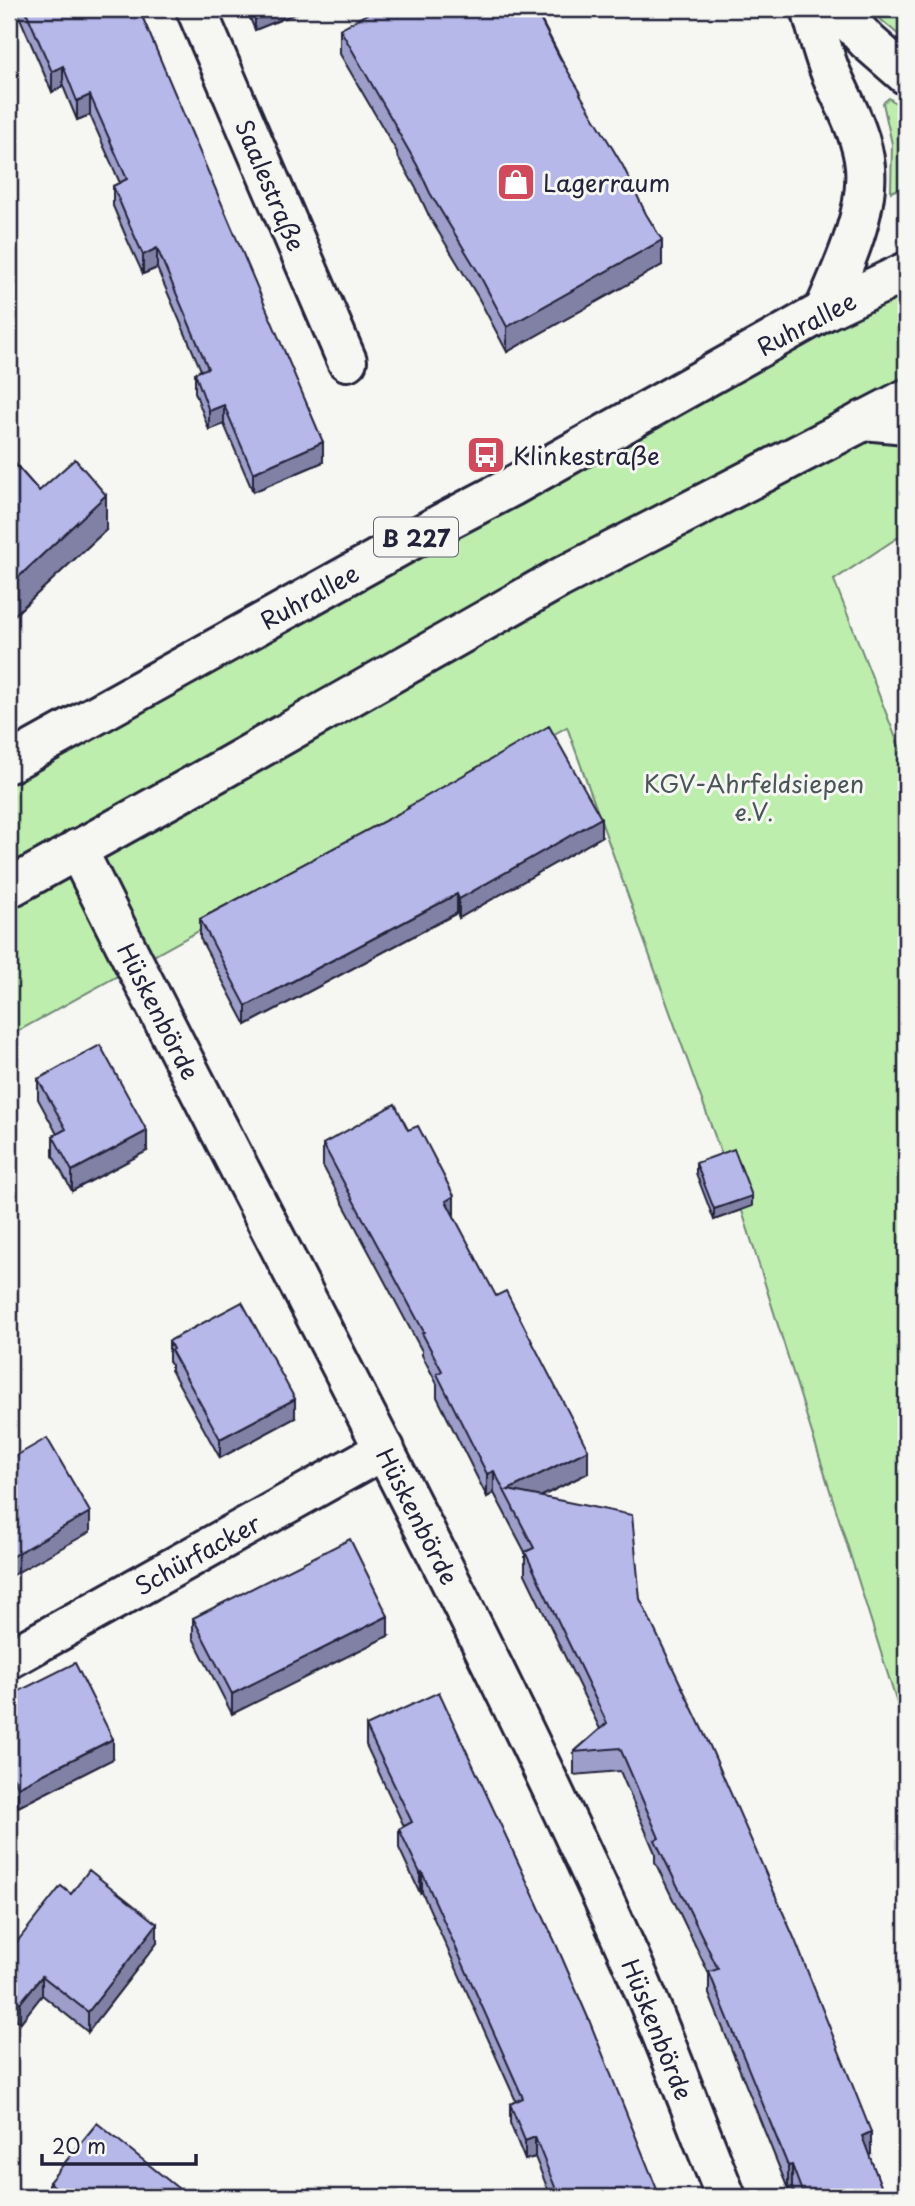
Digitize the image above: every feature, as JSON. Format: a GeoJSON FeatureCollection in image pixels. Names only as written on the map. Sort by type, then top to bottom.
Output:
{"type":"FeatureCollection","features":[{"type":"Feature","properties":{"kind":"main road","name":"Saalestraße"},"geometry":{"type":"LineString","coordinates":[[196,9],[347,361]]}},
{"type":"Feature","properties":{"kind":"main road"},"geometry":{"type":"LineString","coordinates":[[811,9],[829,68],[861,145],[865,167],[865,191],[856,232],[824,311]]}},
{"type":"Feature","properties":{"kind":"main road"},"geometry":{"type":"LineString","coordinates":[[838,9],[867,41],[906,75]]}},
{"type":"Feature","properties":{"kind":"main road","name":"Ruhrallee"},"geometry":{"type":"LineString","coordinates":[[9,764],[824,311],[906,272]]}},
{"type":"Feature","properties":{"kind":"main road"},"geometry":{"type":"LineString","coordinates":[[9,888],[558,579],[906,400]]}},
{"type":"Feature","properties":{"kind":"main road"},"geometry":{"type":"LineString","coordinates":[[864,420],[906,424]]}},
{"type":"Feature","properties":{"kind":"main road","name":"Hüskenbörde"},"geometry":{"type":"LineString","coordinates":[[77,849],[385,1449],[512,1705],[632,1963],[726,2197]]}},
{"type":"Feature","properties":{"kind":"main road","name":"Schürfacker"},"geometry":{"type":"LineString","coordinates":[[9,1659],[385,1449]]}},
{"type":"Feature","properties":{"kind":"green space"},"geometry":{"type":"Polygon","coordinates":[[[873,9],[906,9],[906,41],[879,18],[873,9]]]}},
{"type":"Feature","properties":{"kind":"green space"},"geometry":{"type":"Polygon","coordinates":[[[889,98],[906,111],[906,186],[891,192],[892,144],[883,103],[889,98]]]}},
{"type":"Feature","properties":{"kind":"green space","name":"KGV-Ahrfeldsiepen e.V."},"geometry":{"type":"Polygon","coordinates":[[[906,287],[906,532],[834,580],[906,764],[906,1732],[743,1214],[567,727],[9,1036],[9,767],[906,287]]]}},
{"type":"Feature","properties":{"kind":"building"},"geometry":{"type":"Polygon","coordinates":[[[25,9],[139,9],[323,442],[253,473],[224,405],[209,411],[195,373],[208,368],[157,248],[143,255],[127,219],[113,186],[127,179],[90,95],[77,101],[63,66],[52,72],[25,9]]]}},
{"type":"Feature","properties":{"kind":"building"},"geometry":{"type":"Polygon","coordinates":[[[251,9],[281,9],[255,19],[251,9]]]}},
{"type":"Feature","properties":{"kind":"building","name":"Lagerraum"},"geometry":{"type":"Polygon","coordinates":[[[376,9],[535,9],[662,240],[507,327],[340,29],[376,9]]]}},
{"type":"Feature","properties":{"kind":"building"},"geometry":{"type":"Polygon","coordinates":[[[9,457],[39,491],[75,459],[106,495],[11,584],[9,582],[9,457]]]}},
{"type":"Feature","properties":{"kind":"building"},"geometry":{"type":"Polygon","coordinates":[[[549,726],[601,818],[459,899],[457,894],[246,1006],[200,919],[409,808],[549,726]]]}},
{"type":"Feature","properties":{"kind":"building"},"geometry":{"type":"Polygon","coordinates":[[[100,1045],[147,1131],[72,1171],[53,1136],[66,1129],[38,1079],[100,1045]]]}},
{"type":"Feature","properties":{"kind":"building"},"geometry":{"type":"Polygon","coordinates":[[[395,1104],[408,1130],[418,1126],[454,1196],[446,1201],[496,1296],[506,1291],[588,1450],[508,1490],[632,1515],[640,1599],[710,1746],[795,1940],[871,2132],[862,2136],[885,2197],[804,2197],[792,2165],[788,2166],[709,1972],[718,1969],[655,1840],[659,1838],[620,1748],[574,1752],[607,1723],[525,1552],[534,1548],[494,1471],[487,1474],[437,1374],[442,1371],[422,1333],[424,1332],[323,1144],[395,1104]]]}},
{"type":"Feature","properties":{"kind":"building"},"geometry":{"type":"Polygon","coordinates":[[[734,1149],[752,1196],[714,1209],[696,1163],[734,1149]]]}},
{"type":"Feature","properties":{"kind":"building"},"geometry":{"type":"Polygon","coordinates":[[[242,1302],[295,1399],[220,1439],[171,1350],[173,1349],[169,1341],[242,1302]]]}},
{"type":"Feature","properties":{"kind":"building"},"geometry":{"type":"Polygon","coordinates":[[[47,1438],[90,1512],[9,1558],[9,1460],[47,1438]]]}},
{"type":"Feature","properties":{"kind":"building"},"geometry":{"type":"Polygon","coordinates":[[[350,1539],[388,1616],[232,1694],[193,1618],[350,1539]]]}},
{"type":"Feature","properties":{"kind":"building"},"geometry":{"type":"Polygon","coordinates":[[[75,1663],[113,1739],[18,1787],[14,1778],[9,1780],[9,1696],[75,1663]]]}},
{"type":"Feature","properties":{"kind":"building"},"geometry":{"type":"Polygon","coordinates":[[[439,1692],[556,1944],[660,2197],[559,2197],[535,2137],[525,2141],[510,2104],[523,2098],[422,1872],[420,1873],[399,1829],[412,1822],[366,1726],[439,1692]]]}},
{"type":"Feature","properties":{"kind":"building"},"geometry":{"type":"Polygon","coordinates":[[[89,1870],[157,1924],[88,2012],[42,1976],[20,2003],[9,1994],[9,1952],[61,1886],[71,1894],[89,1870]]]}},
{"type":"Feature","properties":{"kind":"building"},"geometry":{"type":"Polygon","coordinates":[[[97,2123],[189,2197],[68,2197],[49,2182],[97,2123]]]}},
{"type":"Feature","properties":{"kind":"place","name":"Lagerraum"},"geometry":{"type":"Point","coordinates":[516,182]}},
{"type":"Feature","properties":{"kind":"place","name":"Klinkestraße"},"geometry":{"type":"Point","coordinates":[486,455]}}]}
